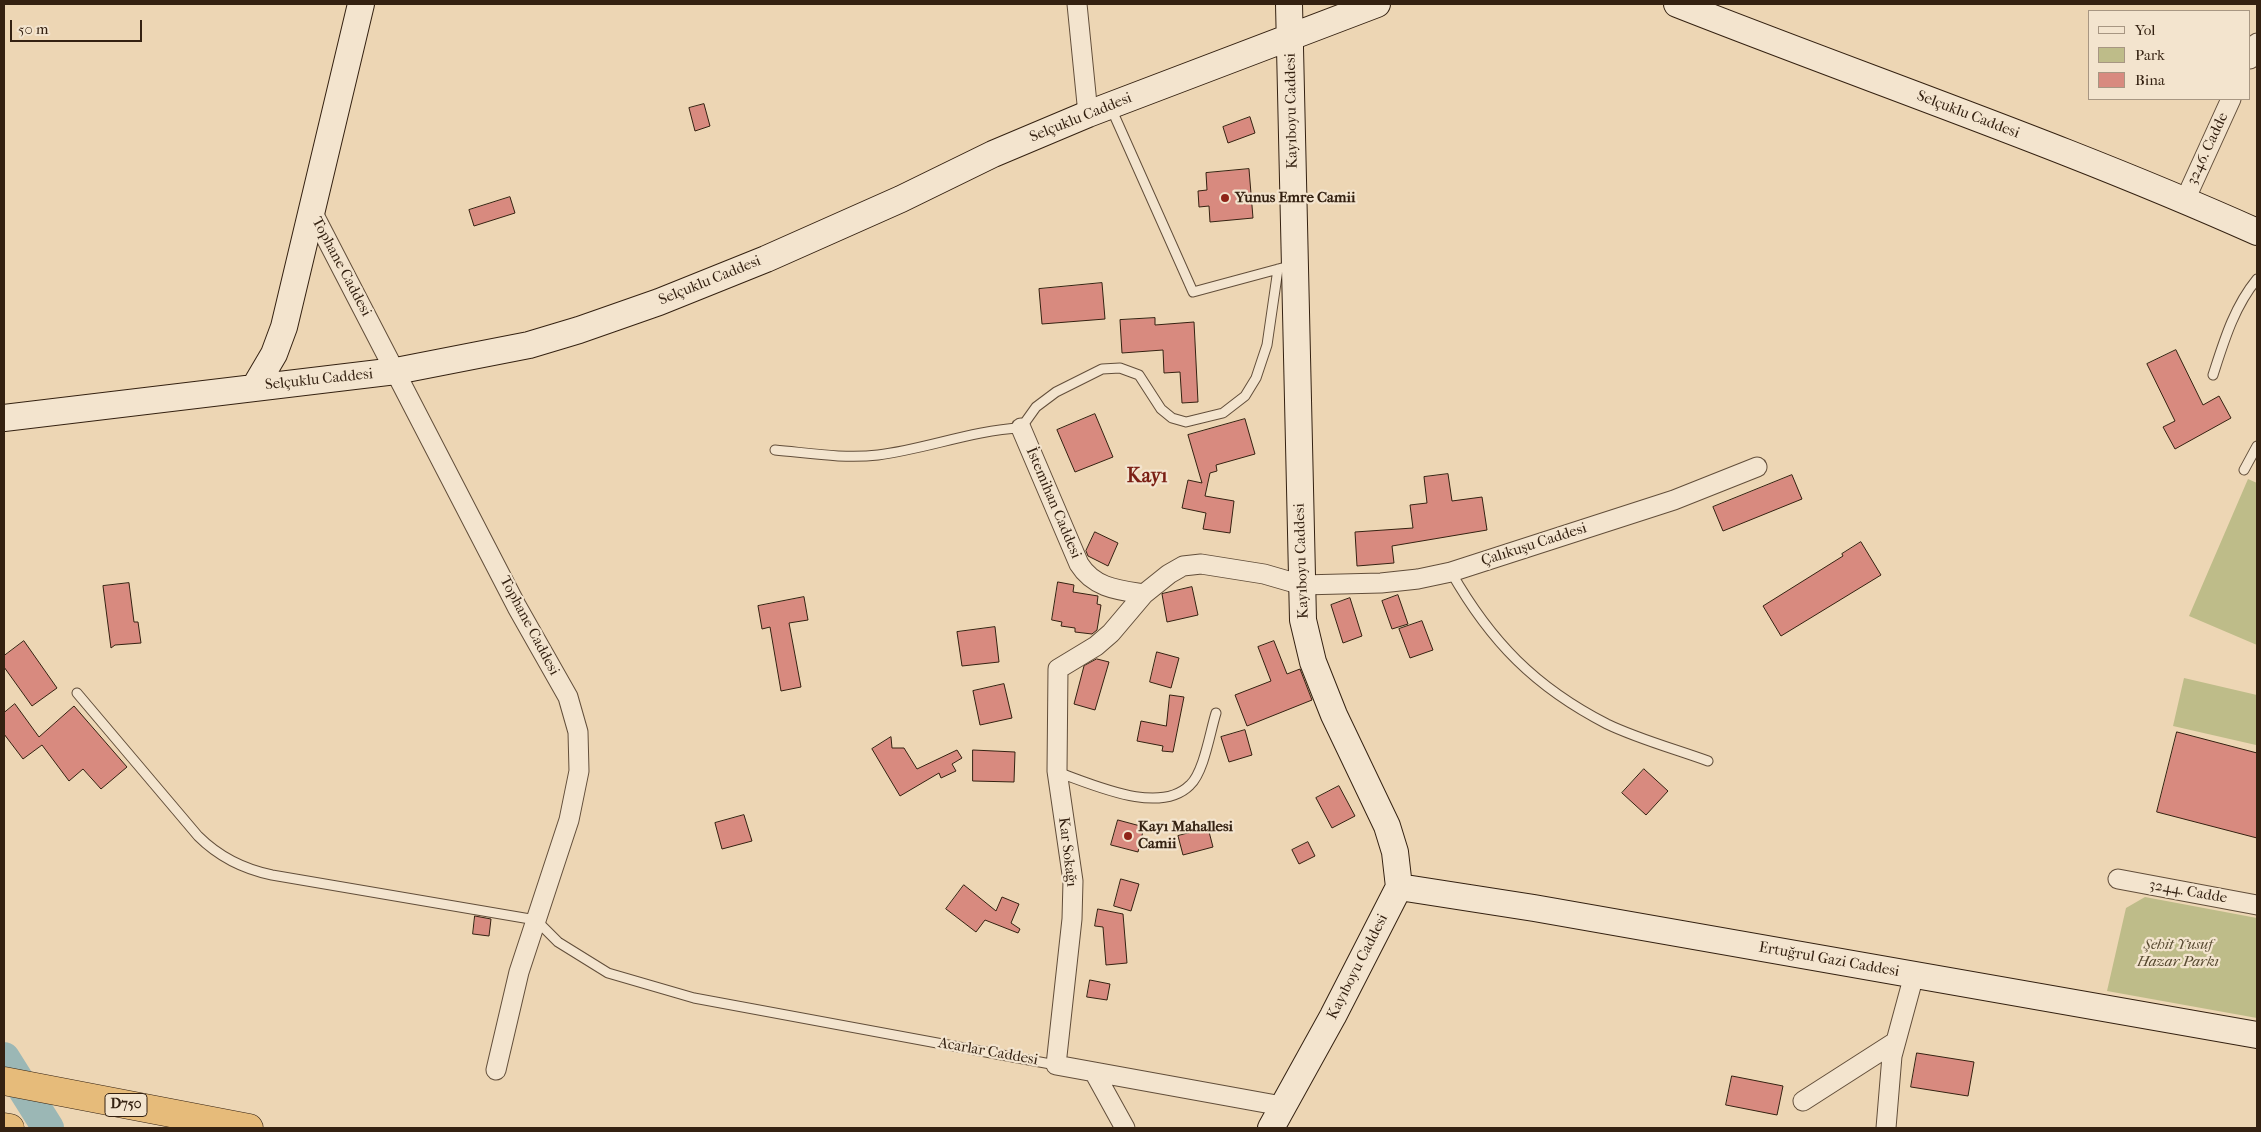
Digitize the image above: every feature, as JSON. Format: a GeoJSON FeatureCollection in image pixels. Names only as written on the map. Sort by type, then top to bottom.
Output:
{"type":"FeatureCollection","features":[{"type":"Feature","properties":{"kind":"highway","name":"D750"},"geometry":{"type":"LineString","coordinates":[[4,1081],[249,1128]]}},
{"type":"Feature","properties":{"kind":"highway"},"geometry":{"type":"LineString","coordinates":[[4,1127],[10,1128]]}},
{"type":"Feature","properties":{"kind":"street","name":"Tophane Caddesi"},"geometry":{"type":"LineString","coordinates":[[254,388],[274,354],[284,327],[361,4]]}},
{"type":"Feature","properties":{"kind":"street"},"geometry":{"type":"LineString","coordinates":[[1077,4],[1099,110]]}},
{"type":"Feature","properties":{"kind":"street","name":"Kayıboyu Caddesi"},"geometry":{"type":"LineString","coordinates":[[1277,1117],[1333,1016],[1400,887],[1395,852],[1387,826],[1334,715],[1313,662],[1303,620],[1286,267],[1289,4]]}},
{"type":"Feature","properties":{"kind":"street","name":"Selçuklu Caddesi"},"geometry":{"type":"LineString","coordinates":[[4,418],[396,371],[529,344],[580,330],[659,302],[766,259],[901,199],[993,154],[1099,110],[1377,4]]}},
{"type":"Feature","properties":{"kind":"street","name":"Selçuklu Caddesi"},"geometry":{"type":"LineString","coordinates":[[1677,4],[1992,123],[2185,200],[2257,232]]}},
{"type":"Feature","properties":{"kind":"street"},"geometry":{"type":"LineString","coordinates":[[2251,57],[2257,43]]}},
{"type":"Feature","properties":{"kind":"street","name":"3246. Cadde"},"geometry":{"type":"LineString","coordinates":[[2185,200],[2231,100]]}},
{"type":"Feature","properties":{"kind":"street","name":"Tophane Caddesi"},"geometry":{"type":"LineString","coordinates":[[312,211],[517,607],[568,698],[578,732],[579,772],[569,820],[519,972],[496,1070]]}},
{"type":"Feature","properties":{"kind":"street","name":"İstemihan Caddesi"},"geometry":{"type":"LineString","coordinates":[[1021,428],[1078,564],[1085,574],[1112,590],[1144,594]]}},
{"type":"Feature","properties":{"kind":"street","name":"Çalıkuşu Caddesi"},"geometry":{"type":"LineString","coordinates":[[1058,669],[1096,646],[1111,633],[1144,594],[1169,574],[1183,566],[1201,564],[1264,574],[1302,586],[1418,580],[1451,572],[1674,500],[1757,467]]}},
{"type":"Feature","properties":{"kind":"street","name":"Kar Sokağı"},"geometry":{"type":"LineString","coordinates":[[1056,1065],[1072,919],[1073,880],[1057,772],[1058,669]]}},
{"type":"Feature","properties":{"kind":"street","name":"3244. Cadde"},"geometry":{"type":"LineString","coordinates":[[2118,879],[2257,904]]}},
{"type":"Feature","properties":{"kind":"street","name":"Ertuğrul Gazi Caddesi"},"geometry":{"type":"LineString","coordinates":[[1400,887],[2257,1035]]}},
{"type":"Feature","properties":{"kind":"street"},"geometry":{"type":"LineString","coordinates":[[1886,1128],[1892,1056],[1914,975]]}},
{"type":"Feature","properties":{"kind":"street"},"geometry":{"type":"LineString","coordinates":[[1803,1101],[1895,1042]]}},
{"type":"Feature","properties":{"kind":"street","name":"Acarlar Caddesi"},"geometry":{"type":"LineString","coordinates":[[1056,1065],[1094,1072],[1277,1117]]}},
{"type":"Feature","properties":{"kind":"street"},"geometry":{"type":"LineString","coordinates":[[1094,1072],[1125,1128]]}},
{"type":"Feature","properties":{"kind":"lane"},"geometry":{"type":"LineString","coordinates":[[775,450],[850,457],[878,455],[999,429],[1021,428],[1036,407],[1056,392],[1102,369],[1120,368],[1139,375],[1161,409],[1172,418],[1186,422],[1223,413],[1245,396],[1256,378],[1286,267],[1193,292],[1099,110]]}},
{"type":"Feature","properties":{"kind":"lane"},"geometry":{"type":"LineString","coordinates":[[2213,375],[2227,332],[2238,309],[2257,279]]}},
{"type":"Feature","properties":{"kind":"lane"},"geometry":{"type":"LineString","coordinates":[[2244,470],[2257,446]]}},
{"type":"Feature","properties":{"kind":"lane"},"geometry":{"type":"LineString","coordinates":[[1451,572],[1485,625],[1504,648],[1548,689],[1608,724],[1708,761]]}},
{"type":"Feature","properties":{"kind":"lane"},"geometry":{"type":"LineString","coordinates":[[77,693],[198,836],[230,861],[258,872],[272,875],[536,920]]}},
{"type":"Feature","properties":{"kind":"lane"},"geometry":{"type":"LineString","coordinates":[[1057,772],[1133,796],[1158,798],[1175,796],[1190,785],[1198,771],[1216,713]]}},
{"type":"Feature","properties":{"kind":"lane","name":"Acarlar Caddesi"},"geometry":{"type":"LineString","coordinates":[[536,920],[558,942],[608,973],[694,998],[1056,1065]]}},
{"type":"Feature","properties":{"kind":"green space"},"geometry":{"type":"Polygon","coordinates":[[[2248,479],[2257,483],[2257,645],[2189,616],[2248,479]]]}},
{"type":"Feature","properties":{"kind":"green space"},"geometry":{"type":"Polygon","coordinates":[[[2184,678],[2257,695],[2256,745],[2173,726],[2184,678]]]}},
{"type":"Feature","properties":{"kind":"green space","name":"Şehit Yusuf Hazar Parkı"},"geometry":{"type":"Polygon","coordinates":[[[2145,897],[2257,918],[2257,1018],[2107,991],[2126,908],[2145,897]]]}},
{"type":"Feature","properties":{"kind":"building"},"geometry":{"type":"Polygon","coordinates":[[[704,104],[710,126],[695,131],[689,108],[704,104]]]}},
{"type":"Feature","properties":{"kind":"building"},"geometry":{"type":"Polygon","coordinates":[[[1250,117],[1255,133],[1228,143],[1223,127],[1250,117]]]}},
{"type":"Feature","properties":{"kind":"building","name":"Yunus Emre Camii"},"geometry":{"type":"Polygon","coordinates":[[[1249,169],[1253,218],[1210,222],[1209,206],[1199,207],[1198,191],[1207,190],[1206,173],[1249,169]]]}},
{"type":"Feature","properties":{"kind":"building"},"geometry":{"type":"Polygon","coordinates":[[[510,197],[515,213],[474,226],[469,210],[510,197]]]}},
{"type":"Feature","properties":{"kind":"building"},"geometry":{"type":"Polygon","coordinates":[[[1102,283],[1105,319],[1042,324],[1039,289],[1102,283]]]}},
{"type":"Feature","properties":{"kind":"building"},"geometry":{"type":"Polygon","coordinates":[[[1155,318],[1155,325],[1194,322],[1198,402],[1182,403],[1180,372],[1164,373],[1163,350],[1122,353],[1120,320],[1155,318]]]}},
{"type":"Feature","properties":{"kind":"building"},"geometry":{"type":"Polygon","coordinates":[[[2176,350],[2203,405],[2219,396],[2231,418],[2175,449],[2163,427],[2175,421],[2147,364],[2176,350]]]}},
{"type":"Feature","properties":{"kind":"building"},"geometry":{"type":"Polygon","coordinates":[[[1095,414],[1113,457],[1075,472],[1057,430],[1095,414]]]}},
{"type":"Feature","properties":{"kind":"building"},"geometry":{"type":"Polygon","coordinates":[[[1245,419],[1255,454],[1216,465],[1217,471],[1210,473],[1205,496],[1234,501],[1230,533],[1203,529],[1206,513],[1182,508],[1188,480],[1202,483],[1188,435],[1245,419]]]}},
{"type":"Feature","properties":{"kind":"building"},"geometry":{"type":"Polygon","coordinates":[[[1448,474],[1452,501],[1482,497],[1487,530],[1392,546],[1394,563],[1357,566],[1355,532],[1413,528],[1410,505],[1427,503],[1424,477],[1448,474]]]}},
{"type":"Feature","properties":{"kind":"building"},"geometry":{"type":"Polygon","coordinates":[[[1792,475],[1802,499],[1723,531],[1713,507],[1792,475]]]}},
{"type":"Feature","properties":{"kind":"building"},"geometry":{"type":"Polygon","coordinates":[[[1095,532],[1118,543],[1108,566],[1088,556],[1086,551],[1095,532]]]}},
{"type":"Feature","properties":{"kind":"building"},"geometry":{"type":"Polygon","coordinates":[[[1861,542],[1881,575],[1781,636],[1763,606],[1843,556],[1842,554],[1861,542]]]}},
{"type":"Feature","properties":{"kind":"building"},"geometry":{"type":"Polygon","coordinates":[[[1058,582],[1074,585],[1073,592],[1098,596],[1097,604],[1101,605],[1097,630],[1092,634],[1075,632],[1075,628],[1061,626],[1062,622],[1052,620],[1058,582]]]}},
{"type":"Feature","properties":{"kind":"building"},"geometry":{"type":"Polygon","coordinates":[[[129,583],[134,622],[138,622],[141,643],[115,645],[111,648],[103,586],[129,583]]]}},
{"type":"Feature","properties":{"kind":"building"},"geometry":{"type":"Polygon","coordinates":[[[1192,587],[1198,615],[1167,622],[1162,594],[1192,587]]]}},
{"type":"Feature","properties":{"kind":"building"},"geometry":{"type":"Polygon","coordinates":[[[1398,595],[1408,624],[1392,629],[1382,601],[1398,595]]]}},
{"type":"Feature","properties":{"kind":"building"},"geometry":{"type":"Polygon","coordinates":[[[804,597],[808,620],[789,623],[801,687],[781,691],[770,627],[762,629],[758,606],[804,597]]]}},
{"type":"Feature","properties":{"kind":"building"},"geometry":{"type":"Polygon","coordinates":[[[1350,598],[1362,636],[1343,643],[1331,605],[1350,598]]]}},
{"type":"Feature","properties":{"kind":"building"},"geometry":{"type":"Polygon","coordinates":[[[1422,621],[1433,650],[1410,658],[1399,629],[1422,621]]]}},
{"type":"Feature","properties":{"kind":"building"},"geometry":{"type":"Polygon","coordinates":[[[995,627],[999,662],[962,666],[957,632],[995,627]]]}},
{"type":"Feature","properties":{"kind":"building"},"geometry":{"type":"Polygon","coordinates":[[[24,641],[57,688],[32,706],[4,667],[4,656],[24,641]]]}},
{"type":"Feature","properties":{"kind":"building"},"geometry":{"type":"Polygon","coordinates":[[[1274,641],[1287,674],[1300,669],[1312,700],[1247,726],[1235,695],[1271,681],[1258,647],[1274,641]]]}},
{"type":"Feature","properties":{"kind":"building"},"geometry":{"type":"Polygon","coordinates":[[[1157,652],[1179,658],[1171,688],[1150,682],[1157,652]]]}},
{"type":"Feature","properties":{"kind":"building"},"geometry":{"type":"Polygon","coordinates":[[[1097,659],[1109,662],[1095,710],[1074,704],[1084,666],[1097,659]]]}},
{"type":"Feature","properties":{"kind":"building"},"geometry":{"type":"Polygon","coordinates":[[[1004,684],[1012,718],[980,725],[973,691],[1004,684]]]}},
{"type":"Feature","properties":{"kind":"building"},"geometry":{"type":"Polygon","coordinates":[[[1170,695],[1184,697],[1173,752],[1162,751],[1163,746],[1137,741],[1141,721],[1166,726],[1170,695]]]}},
{"type":"Feature","properties":{"kind":"building"},"geometry":{"type":"Polygon","coordinates":[[[15,704],[39,737],[74,706],[127,767],[101,789],[83,769],[69,781],[42,745],[23,759],[4,734],[4,713],[15,704]]]}},
{"type":"Feature","properties":{"kind":"building"},"geometry":{"type":"Polygon","coordinates":[[[1245,730],[1252,755],[1229,762],[1221,737],[1245,730]]]}},
{"type":"Feature","properties":{"kind":"building"},"geometry":{"type":"Polygon","coordinates":[[[2177,732],[2257,753],[2257,838],[2157,812],[2177,732]]]}},
{"type":"Feature","properties":{"kind":"building"},"geometry":{"type":"Polygon","coordinates":[[[891,737],[892,748],[904,748],[917,769],[957,750],[962,758],[952,764],[956,771],[941,778],[939,773],[900,796],[872,749],[891,737]]]}},
{"type":"Feature","properties":{"kind":"building"},"geometry":{"type":"Polygon","coordinates":[[[973,750],[1015,752],[1014,782],[973,781],[973,750]]]}},
{"type":"Feature","properties":{"kind":"building"},"geometry":{"type":"Polygon","coordinates":[[[1644,769],[1668,791],[1646,815],[1622,793],[1644,769]]]}},
{"type":"Feature","properties":{"kind":"building"},"geometry":{"type":"Polygon","coordinates":[[[1339,786],[1355,816],[1332,828],[1316,798],[1339,786]]]}},
{"type":"Feature","properties":{"kind":"building"},"geometry":{"type":"Polygon","coordinates":[[[744,815],[752,841],[722,849],[715,823],[744,815]]]}},
{"type":"Feature","properties":{"kind":"building","name":"Kayı Mahallesi Camii"},"geometry":{"type":"Polygon","coordinates":[[[1118,820],[1144,827],[1138,852],[1111,845],[1118,820]]]}},
{"type":"Feature","properties":{"kind":"building"},"geometry":{"type":"Polygon","coordinates":[[[1208,828],[1213,847],[1183,855],[1178,836],[1208,828]]]}},
{"type":"Feature","properties":{"kind":"building"},"geometry":{"type":"Polygon","coordinates":[[[1308,842],[1315,856],[1299,864],[1292,850],[1308,842]]]}},
{"type":"Feature","properties":{"kind":"building"},"geometry":{"type":"Polygon","coordinates":[[[1121,879],[1139,884],[1131,911],[1114,906],[1121,879]]]}},
{"type":"Feature","properties":{"kind":"building"},"geometry":{"type":"Polygon","coordinates":[[[964,885],[996,911],[1002,897],[1019,904],[1011,923],[1020,929],[1018,933],[985,920],[976,932],[946,909],[964,885]]]}},
{"type":"Feature","properties":{"kind":"building"},"geometry":{"type":"Polygon","coordinates":[[[1098,909],[1123,914],[1127,963],[1106,965],[1103,927],[1095,926],[1098,909]]]}},
{"type":"Feature","properties":{"kind":"building"},"geometry":{"type":"Polygon","coordinates":[[[475,916],[491,919],[489,936],[473,934],[475,916]]]}},
{"type":"Feature","properties":{"kind":"building"},"geometry":{"type":"Polygon","coordinates":[[[1090,980],[1110,984],[1107,1000],[1087,997],[1090,980]]]}},
{"type":"Feature","properties":{"kind":"building"},"geometry":{"type":"Polygon","coordinates":[[[1917,1053],[1974,1062],[1968,1096],[1911,1087],[1917,1053]]]}},
{"type":"Feature","properties":{"kind":"building"},"geometry":{"type":"Polygon","coordinates":[[[1732,1076],[1783,1086],[1777,1115],[1726,1105],[1732,1076]]]}},
{"type":"Feature","properties":{"kind":"waterway"},"geometry":{"type":"LineString","coordinates":[[4,1058],[48,1128]]}},
{"type":"Feature","properties":{"kind":"place","name":"Yunus Emre Camii"},"geometry":{"type":"Point","coordinates":[1225,198]}},
{"type":"Feature","properties":{"kind":"place","name":"Kayı Mahallesi Camii"},"geometry":{"type":"Point","coordinates":[1128,836]}},
{"type":"Feature","properties":{"kind":"district","name":"Kayı"},"geometry":{"type":"Point","coordinates":[1147,477]}}]}
